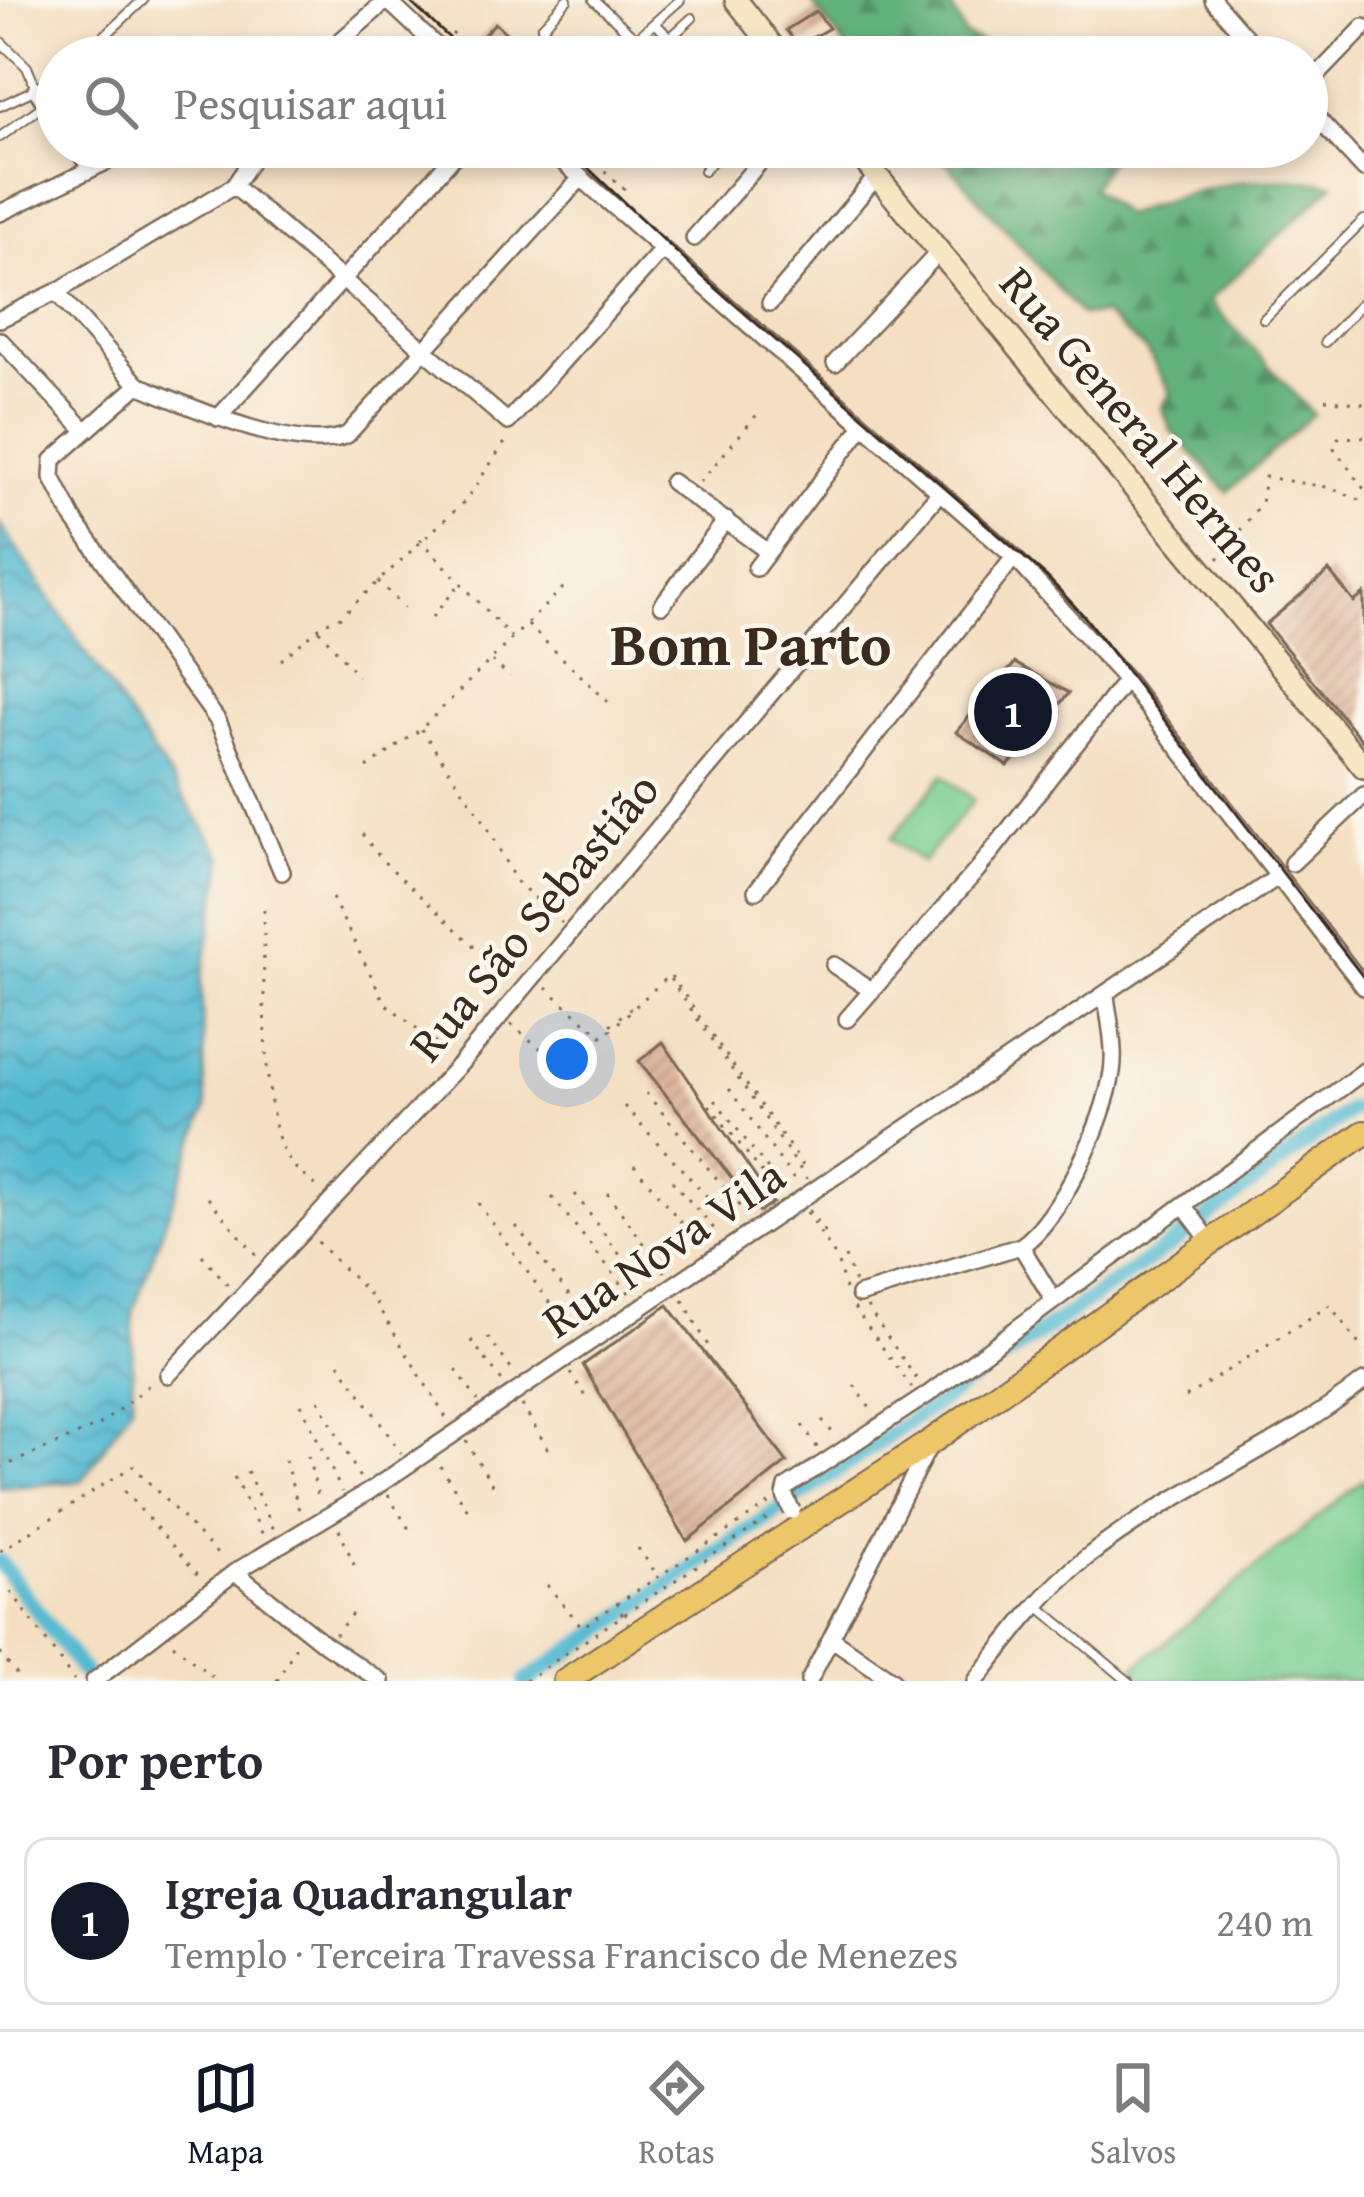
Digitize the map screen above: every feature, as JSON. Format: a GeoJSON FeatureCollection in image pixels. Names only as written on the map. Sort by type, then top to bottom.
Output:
{"type":"FeatureCollection","features":[{"type":"Feature","properties":{"kind":"main road"},"geometry":{"type":"LineString","coordinates":[[1322,1163],[1364,1112]]}},
{"type":"Feature","properties":{"kind":"main road"},"geometry":{"type":"LineString","coordinates":[[565,1681],[698,1593],[787,1508],[932,1441],[1207,1236],[1364,1133]]}},
{"type":"Feature","properties":{"kind":"street"},"geometry":{"type":"LineString","coordinates":[[346,36],[387,0],[426,36]]}},
{"type":"Feature","properties":{"kind":"street"},"geometry":{"type":"LineString","coordinates":[[736,0],[765,36]]}},
{"type":"Feature","properties":{"kind":"street"},"geometry":{"type":"LineString","coordinates":[[1213,0],[1245,36]]}},
{"type":"Feature","properties":{"kind":"street"},"geometry":{"type":"LineString","coordinates":[[1328,64],[1364,27]]}},
{"type":"Feature","properties":{"kind":"street"},"geometry":{"type":"LineString","coordinates":[[1328,128],[1362,162]]}},
{"type":"Feature","properties":{"kind":"street"},"geometry":{"type":"LineString","coordinates":[[0,319],[56,292],[234,186],[246,168]]}},
{"type":"Feature","properties":{"kind":"street"},"geometry":{"type":"LineString","coordinates":[[218,418],[443,168]]}},
{"type":"Feature","properties":{"kind":"street"},"geometry":{"type":"LineString","coordinates":[[569,168],[1014,557],[1126,680],[1364,987]]}},
{"type":"Feature","properties":{"kind":"street"},"geometry":{"type":"LineString","coordinates":[[694,238],[755,168]]}},
{"type":"Feature","properties":{"kind":"street","name":"Rua General Hermes"},"geometry":{"type":"LineString","coordinates":[[869,168],[1208,572],[1364,767]]}},
{"type":"Feature","properties":{"kind":"street"},"geometry":{"type":"LineString","coordinates":[[0,213],[91,169]]}},
{"type":"Feature","properties":{"kind":"street"},"geometry":{"type":"LineString","coordinates":[[770,303],[876,177]]}},
{"type":"Feature","properties":{"kind":"street"},"geometry":{"type":"LineString","coordinates":[[56,292],[138,385],[218,418],[334,440],[347,435],[427,351],[580,178]]}},
{"type":"Feature","properties":{"kind":"street"},"geometry":{"type":"LineString","coordinates":[[234,186],[508,422],[662,250]]}},
{"type":"Feature","properties":{"kind":"street"},"geometry":{"type":"LineString","coordinates":[[835,362],[939,252]]}},
{"type":"Feature","properties":{"kind":"street"},"geometry":{"type":"LineString","coordinates":[[0,340],[84,429]]}},
{"type":"Feature","properties":{"kind":"street"},"geometry":{"type":"LineString","coordinates":[[138,385],[58,452],[52,467],[55,487],[218,721],[282,872]]}},
{"type":"Feature","properties":{"kind":"street"},"geometry":{"type":"LineString","coordinates":[[756,568],[862,427]]}},
{"type":"Feature","properties":{"kind":"street"},"geometry":{"type":"LineString","coordinates":[[672,482],[767,551]]}},
{"type":"Feature","properties":{"kind":"street","name":"Rua São Sebastião"},"geometry":{"type":"LineString","coordinates":[[168,1375],[461,1063],[940,492]]}},
{"type":"Feature","properties":{"kind":"street"},"geometry":{"type":"LineString","coordinates":[[662,605],[726,520]]}},
{"type":"Feature","properties":{"kind":"street"},"geometry":{"type":"LineString","coordinates":[[756,892],[1014,557]]}},
{"type":"Feature","properties":{"kind":"street"},"geometry":{"type":"LineString","coordinates":[[847,1018],[978,868],[1126,680]]}},
{"type":"Feature","properties":{"kind":"street"},"geometry":{"type":"LineString","coordinates":[[1292,863],[1364,795]]}},
{"type":"Feature","properties":{"kind":"street","name":"Rua Nova Vila"},"geometry":{"type":"LineString","coordinates":[[95,1680],[232,1569],[374,1488],[1276,878]]}},
{"type":"Feature","properties":{"kind":"street"},"geometry":{"type":"LineString","coordinates":[[834,965],[872,992]]}},
{"type":"Feature","properties":{"kind":"street"},"geometry":{"type":"LineString","coordinates":[[859,1295],[1021,1246],[1057,1213],[1105,1100],[1113,1069],[1106,997]]}},
{"type":"Feature","properties":{"kind":"street"},"geometry":{"type":"LineString","coordinates":[[787,1508],[827,1461],[1187,1210],[1364,1071]]}},
{"type":"Feature","properties":{"kind":"street"},"geometry":{"type":"LineString","coordinates":[[1187,1210],[1207,1236]]}},
{"type":"Feature","properties":{"kind":"street"},"geometry":{"type":"LineString","coordinates":[[1021,1246],[1054,1301]]}},
{"type":"Feature","properties":{"kind":"street"},"geometry":{"type":"LineString","coordinates":[[976,1681],[1036,1605],[1087,1557],[1168,1504],[1280,1443],[1364,1381]]}},
{"type":"Feature","properties":{"kind":"street"},"geometry":{"type":"LineString","coordinates":[[809,1681],[932,1441]]}},
{"type":"Feature","properties":{"kind":"street"},"geometry":{"type":"LineString","coordinates":[[232,1569],[326,1645],[380,1681]]}},
{"type":"Feature","properties":{"kind":"street"},"geometry":{"type":"LineString","coordinates":[[831,1638],[893,1681]]}},
{"type":"Feature","properties":{"kind":"lane"},"geometry":{"type":"LineString","coordinates":[[102,36],[132,4],[143,0]]}},
{"type":"Feature","properties":{"kind":"lane"},"geometry":{"type":"LineString","coordinates":[[549,36],[542,28],[567,0]]}},
{"type":"Feature","properties":{"kind":"lane"},"geometry":{"type":"LineString","coordinates":[[594,0],[632,36]]}},
{"type":"Feature","properties":{"kind":"lane"},"geometry":{"type":"LineString","coordinates":[[637,36],[680,0]]}},
{"type":"Feature","properties":{"kind":"lane"},"geometry":{"type":"LineString","coordinates":[[672,36],[692,18]]}},
{"type":"Feature","properties":{"kind":"lane"},"geometry":{"type":"LineString","coordinates":[[655,23],[666,36]]}},
{"type":"Feature","properties":{"kind":"lane"},"geometry":{"type":"LineString","coordinates":[[0,41],[27,67],[36,87]]}},
{"type":"Feature","properties":{"kind":"lane"},"geometry":{"type":"LineString","coordinates":[[0,106],[36,97]]}},
{"type":"Feature","properties":{"kind":"lane"},"geometry":{"type":"LineString","coordinates":[[0,137],[36,100]]}},
{"type":"Feature","properties":{"kind":"lane"},"geometry":{"type":"LineString","coordinates":[[1264,319],[1364,220]]}},
{"type":"Feature","properties":{"kind":"lane"},"geometry":{"type":"LineString","coordinates":[[1325,342],[1364,302]]}},
{"type":"Feature","properties":{"kind":"lane"},"geometry":{"type":"LineString","coordinates":[[1036,1605],[1128,1681]]}},
{"type":"Feature","properties":{"kind":"path"},"geometry":{"type":"LineString","coordinates":[[452,33],[455,36]]}},
{"type":"Feature","properties":{"kind":"path"},"geometry":{"type":"LineString","coordinates":[[601,168],[626,190]]}},
{"type":"Feature","properties":{"kind":"path"},"geometry":{"type":"LineString","coordinates":[[1325,399],[1364,404]]}},
{"type":"Feature","properties":{"kind":"path"},"geometry":{"type":"LineString","coordinates":[[691,493],[760,411]]}},
{"type":"Feature","properties":{"kind":"path"},"geometry":{"type":"LineString","coordinates":[[280,660],[318,629],[338,620],[465,501],[508,442],[508,422]]}},
{"type":"Feature","properties":{"kind":"path"},"geometry":{"type":"LineString","coordinates":[[1364,437],[1334,442],[1364,490]]}},
{"type":"Feature","properties":{"kind":"path"},"geometry":{"type":"LineString","coordinates":[[1208,572],[1262,503],[1264,477],[1332,488],[1364,502]]}},
{"type":"Feature","properties":{"kind":"path"},"geometry":{"type":"LineString","coordinates":[[420,539],[512,639]]}},
{"type":"Feature","properties":{"kind":"path"},"geometry":{"type":"LineString","coordinates":[[376,580],[404,608]]}},
{"type":"Feature","properties":{"kind":"path"},"geometry":{"type":"LineString","coordinates":[[367,768],[422,729],[568,582]]}},
{"type":"Feature","properties":{"kind":"path"},"geometry":{"type":"LineString","coordinates":[[432,617],[461,583]]}},
{"type":"Feature","properties":{"kind":"path"},"geometry":{"type":"LineString","coordinates":[[526,624],[608,702]]}},
{"type":"Feature","properties":{"kind":"path"},"geometry":{"type":"LineString","coordinates":[[318,629],[358,676]]}},
{"type":"Feature","properties":{"kind":"path"},"geometry":{"type":"LineString","coordinates":[[490,660],[510,677]]}},
{"type":"Feature","properties":{"kind":"path"},"geometry":{"type":"LineString","coordinates":[[422,729],[486,824],[515,880],[572,932]]}},
{"type":"Feature","properties":{"kind":"path"},"geometry":{"type":"LineString","coordinates":[[362,834],[382,860],[522,992]]}},
{"type":"Feature","properties":{"kind":"path"},"geometry":{"type":"LineString","coordinates":[[332,898],[385,1003],[461,1063]]}},
{"type":"Feature","properties":{"kind":"path"},"geometry":{"type":"LineString","coordinates":[[264,909],[264,1016],[277,1130],[288,1160],[334,1201]]}},
{"type":"Feature","properties":{"kind":"path"},"geometry":{"type":"LineString","coordinates":[[610,1025],[673,974],[837,1259],[847,1298],[921,1393]]}},
{"type":"Feature","properties":{"kind":"path"},"geometry":{"type":"LineString","coordinates":[[531,975],[603,1037],[668,976],[829,1238]]}},
{"type":"Feature","properties":{"kind":"path"},"geometry":{"type":"LineString","coordinates":[[501,1016],[558,1063]]}},
{"type":"Feature","properties":{"kind":"path"},"geometry":{"type":"LineString","coordinates":[[729,1089],[805,1200]]}},
{"type":"Feature","properties":{"kind":"path"},"geometry":{"type":"LineString","coordinates":[[646,1093],[745,1239]]}},
{"type":"Feature","properties":{"kind":"path"},"geometry":{"type":"LineString","coordinates":[[715,1100],[805,1200]]}},
{"type":"Feature","properties":{"kind":"path"},"geometry":{"type":"LineString","coordinates":[[710,1105],[805,1200]]}},
{"type":"Feature","properties":{"kind":"path"},"geometry":{"type":"LineString","coordinates":[[624,1106],[745,1239]]}},
{"type":"Feature","properties":{"kind":"path"},"geometry":{"type":"LineString","coordinates":[[634,1165],[713,1260]]}},
{"type":"Feature","properties":{"kind":"path"},"geometry":{"type":"LineString","coordinates":[[672,1181],[745,1239]]}},
{"type":"Feature","properties":{"kind":"path"},"geometry":{"type":"LineString","coordinates":[[607,1193],[675,1286],[712,1351]]}},
{"type":"Feature","properties":{"kind":"path"},"geometry":{"type":"LineString","coordinates":[[575,1194],[647,1305]]}},
{"type":"Feature","properties":{"kind":"path"},"geometry":{"type":"LineString","coordinates":[[552,1197],[647,1305]]}},
{"type":"Feature","properties":{"kind":"path"},"geometry":{"type":"LineString","coordinates":[[208,1198],[270,1271]]}},
{"type":"Feature","properties":{"kind":"path"},"geometry":{"type":"LineString","coordinates":[[478,1203],[581,1348]]}},
{"type":"Feature","properties":{"kind":"path"},"geometry":{"type":"LineString","coordinates":[[516,1226],[600,1336]]}},
{"type":"Feature","properties":{"kind":"path"},"geometry":{"type":"LineString","coordinates":[[307,1232],[372,1297],[496,1491]]}},
{"type":"Feature","properties":{"kind":"path"},"geometry":{"type":"LineString","coordinates":[[202,1255],[241,1300]]}},
{"type":"Feature","properties":{"kind":"path"},"geometry":{"type":"LineString","coordinates":[[845,1257],[859,1295],[921,1393]]}},
{"type":"Feature","properties":{"kind":"path"},"geometry":{"type":"LineString","coordinates":[[1186,1397],[1330,1305],[1364,1352]]}},
{"type":"Feature","properties":{"kind":"path"},"geometry":{"type":"LineString","coordinates":[[488,1337],[548,1449]]}},
{"type":"Feature","properties":{"kind":"path"},"geometry":{"type":"LineString","coordinates":[[471,1340],[517,1392]]}},
{"type":"Feature","properties":{"kind":"path"},"geometry":{"type":"LineString","coordinates":[[562,1361],[590,1402]]}},
{"type":"Feature","properties":{"kind":"path"},"geometry":{"type":"LineString","coordinates":[[339,1363],[408,1465]]}},
{"type":"Feature","properties":{"kind":"path"},"geometry":{"type":"LineString","coordinates":[[456,1370],[486,1412]]}},
{"type":"Feature","properties":{"kind":"path"},"geometry":{"type":"LineString","coordinates":[[854,1385],[881,1426]]}},
{"type":"Feature","properties":{"kind":"path"},"geometry":{"type":"LineString","coordinates":[[319,1400],[374,1488],[409,1529]]}},
{"type":"Feature","properties":{"kind":"path"},"geometry":{"type":"LineString","coordinates":[[301,1404],[348,1505]]}},
{"type":"Feature","properties":{"kind":"path"},"geometry":{"type":"LineString","coordinates":[[822,1420],[846,1448]]}},
{"type":"Feature","properties":{"kind":"path"},"geometry":{"type":"LineString","coordinates":[[802,1425],[827,1461]]}},
{"type":"Feature","properties":{"kind":"path"},"geometry":{"type":"LineString","coordinates":[[430,1450],[468,1510]]}},
{"type":"Feature","properties":{"kind":"path"},"geometry":{"type":"LineString","coordinates":[[308,1456],[328,1516],[357,1572]]}},
{"type":"Feature","properties":{"kind":"path"},"geometry":{"type":"LineString","coordinates":[[285,1460],[305,1531]]}},
{"type":"Feature","properties":{"kind":"path"},"geometry":{"type":"LineString","coordinates":[[0,1551],[133,1466],[232,1569]]}},
{"type":"Feature","properties":{"kind":"path"},"geometry":{"type":"LineString","coordinates":[[247,1471],[276,1548]]}},
{"type":"Feature","properties":{"kind":"path"},"geometry":{"type":"LineString","coordinates":[[234,1477],[276,1548]]}},
{"type":"Feature","properties":{"kind":"path"},"geometry":{"type":"LineString","coordinates":[[124,1491],[212,1589]]}},
{"type":"Feature","properties":{"kind":"path"},"geometry":{"type":"LineString","coordinates":[[547,1585],[582,1628],[659,1577],[787,1508]]}},
{"type":"Feature","properties":{"kind":"path"},"geometry":{"type":"LineString","coordinates":[[525,1681],[787,1508]]}},
{"type":"Feature","properties":{"kind":"path"},"geometry":{"type":"LineString","coordinates":[[638,1548],[659,1577]]}},
{"type":"Feature","properties":{"kind":"path"},"geometry":{"type":"LineString","coordinates":[[11,1591],[74,1681]]}},
{"type":"Feature","properties":{"kind":"path"},"geometry":{"type":"LineString","coordinates":[[616,1605],[628,1623]]}},
{"type":"Feature","properties":{"kind":"path"},"geometry":{"type":"LineString","coordinates":[[326,1645],[354,1611]]}},
{"type":"Feature","properties":{"kind":"path"},"geometry":{"type":"LineString","coordinates":[[277,1681],[306,1629]]}},
{"type":"Feature","properties":{"kind":"path"},"geometry":{"type":"LineString","coordinates":[[157,1630],[217,1681]]}},
{"type":"Feature","properties":{"kind":"path"},"geometry":{"type":"LineString","coordinates":[[0,1653],[22,1681]]}},
{"type":"Feature","properties":{"kind":"green space"},"geometry":{"type":"Polygon","coordinates":[[[810,0],[955,0],[950,4],[965,36],[837,36],[810,0]]]}},
{"type":"Feature","properties":{"kind":"green space"},"geometry":{"type":"Polygon","coordinates":[[[952,168],[1104,168],[1091,188],[1124,215],[1227,184],[1277,179],[1334,184],[1209,301],[1313,414],[1228,492],[1171,430],[1162,407],[1171,393],[1147,351],[1103,314],[1082,316],[952,168]]]}},
{"type":"Feature","properties":{"kind":"green space"},"geometry":{"type":"Polygon","coordinates":[[[943,775],[974,800],[922,863],[891,839],[943,775]]]}},
{"type":"Feature","properties":{"kind":"green space"},"geometry":{"type":"Polygon","coordinates":[[[1364,1479],[1364,1681],[1130,1681],[1124,1676],[1364,1479]]]}},
{"type":"Feature","properties":{"kind":"water"},"geometry":{"type":"Polygon","coordinates":[[[0,524],[224,858],[201,983],[206,1109],[133,1311],[132,1404],[82,1481],[0,1488],[0,524]]]}},
{"type":"Feature","properties":{"kind":"building"},"geometry":{"type":"Polygon","coordinates":[[[816,11],[829,28],[815,36],[790,36],[786,30],[816,11]]]}},
{"type":"Feature","properties":{"kind":"building"},"geometry":{"type":"Polygon","coordinates":[[[495,23],[510,36],[483,36],[495,23]]]}},
{"type":"Feature","properties":{"kind":"building"},"geometry":{"type":"Polygon","coordinates":[[[1329,571],[1354,602],[1364,594],[1364,743],[1266,624],[1329,571]]]}},
{"type":"Feature","properties":{"kind":"building"},"geometry":{"type":"Polygon","coordinates":[[[1015,663],[1069,693],[1008,766],[956,732],[1015,663]]]}},
{"type":"Feature","properties":{"kind":"building"},"geometry":{"type":"Polygon","coordinates":[[[663,1042],[773,1203],[769,1206],[759,1212],[639,1061],[663,1042]]]}},
{"type":"Feature","properties":{"kind":"building"},"geometry":{"type":"Polygon","coordinates":[[[668,1305],[787,1462],[687,1541],[583,1365],[668,1305]]]}},
{"type":"Feature","properties":{"kind":"waterway"},"geometry":{"type":"LineString","coordinates":[[526,1681],[1167,1247],[1351,1109]]}},
{"type":"Feature","properties":{"kind":"waterway"},"geometry":{"type":"LineString","coordinates":[[0,1562],[90,1681]]}},
{"type":"Feature","properties":{"kind":"tram line"},"geometry":{"type":"LineString","coordinates":[[408,0],[447,36]]}},
{"type":"Feature","properties":{"kind":"tram line"},"geometry":{"type":"LineString","coordinates":[[588,168],[692,267],[1048,578],[1084,616],[1364,978]]}},
{"type":"Feature","properties":{"kind":"place","name":"Igreja Quadrangular"},"geometry":{"type":"Point","coordinates":[1013,712]}},
{"type":"Feature","properties":{"kind":"district","name":"Bom Parto"},"geometry":{"type":"Point","coordinates":[751,643]}}]}
